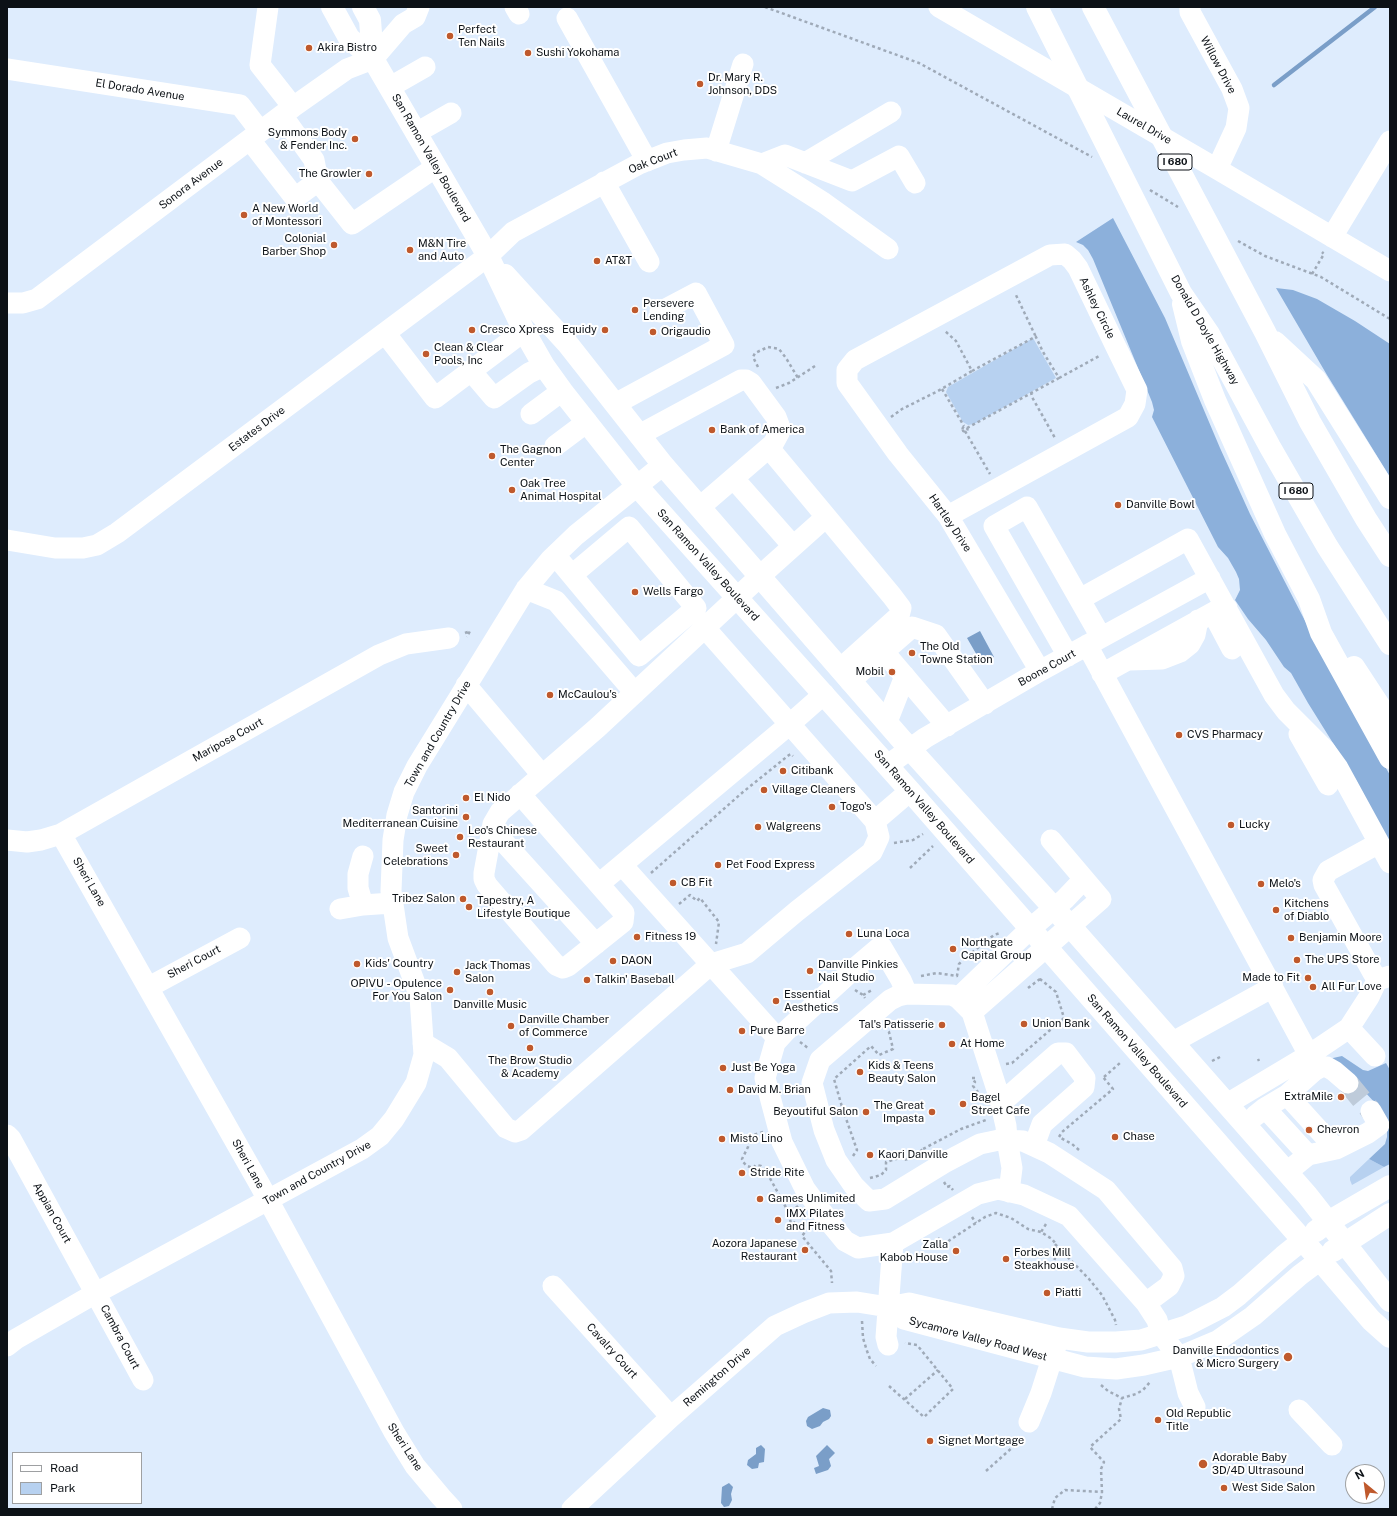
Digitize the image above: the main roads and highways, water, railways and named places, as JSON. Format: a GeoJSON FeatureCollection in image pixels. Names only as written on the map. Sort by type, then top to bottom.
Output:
{"type":"FeatureCollection","features":[{"type":"Feature","properties":{"kind":"main road","name":"San Ramon Valley Boulevard"},"geometry":{"type":"LineString","coordinates":[[332,7],[349,38],[373,59],[390,87],[488,256],[524,331],[544,366],[637,486],[1031,928],[1371,1320],[1390,1337]]}},
{"type":"Feature","properties":{"kind":"main road","name":"San Ramon Valley Boulevard"},"geometry":{"type":"LineString","coordinates":[[363,7],[370,20],[373,59]]}},
{"type":"Feature","properties":{"kind":"main road","name":"Donald D Doyle Highway"},"geometry":{"type":"LineString","coordinates":[[1037,7],[1181,293],[1200,338],[1270,447],[1323,539],[1390,644]]}},
{"type":"Feature","properties":{"kind":"main road","name":"I 680"},"geometry":{"type":"LineString","coordinates":[[1093,7],[1262,325],[1310,422],[1366,519],[1390,556]]}},
{"type":"Feature","properties":{"kind":"main road","name":"San Ramon Valley Boulevard"},"geometry":{"type":"LineString","coordinates":[[488,256],[567,343],[663,465],[700,508],[910,749],[1071,927],[1287,1172],[1344,1243],[1388,1293]]}},
{"type":"Feature","properties":{"kind":"main road"},"geometry":{"type":"LineString","coordinates":[[1262,325],[1316,380],[1390,498]]}},
{"type":"Feature","properties":{"kind":"main road"},"geometry":{"type":"LineString","coordinates":[[1200,338],[1215,400],[1275,534],[1309,600],[1321,634],[1390,758]]}},
{"type":"Feature","properties":{"kind":"main road"},"geometry":{"type":"LineString","coordinates":[[1309,600],[1331,629],[1390,722]]}},
{"type":"Feature","properties":{"kind":"main road"},"geometry":{"type":"LineString","coordinates":[[1303,1240],[1328,1222],[1390,1186]]}},
{"type":"Feature","properties":{"kind":"main road"},"geometry":{"type":"LineString","coordinates":[[1320,1260],[1390,1214]]}},
{"type":"Feature","properties":{"kind":"waterway"},"geometry":{"type":"LineString","coordinates":[[1274,85],[1375,7]]}},
{"type":"Feature","properties":{"kind":"tunnel"},"geometry":{"type":"LineString","coordinates":[[1348,1083],[1371,1111]]}},
{"type":"Feature","properties":{"kind":"place","name":"Perfect Ten Nails"},"geometry":{"type":"Point","coordinates":[450,36]}},
{"type":"Feature","properties":{"kind":"place","name":"Akira Bistro"},"geometry":{"type":"Point","coordinates":[309,48]}},
{"type":"Feature","properties":{"kind":"place","name":"Sushi Yokohama"},"geometry":{"type":"Point","coordinates":[528,53]}},
{"type":"Feature","properties":{"kind":"place","name":"Dr. Mary R. Johnson, DDS"},"geometry":{"type":"Point","coordinates":[700,84]}},
{"type":"Feature","properties":{"kind":"place","name":"Symmons Body & Fender Inc."},"geometry":{"type":"Point","coordinates":[355,139]}},
{"type":"Feature","properties":{"kind":"place","name":"The Growler"},"geometry":{"type":"Point","coordinates":[369,174]}},
{"type":"Feature","properties":{"kind":"place","name":"A New World of Montessori"},"geometry":{"type":"Point","coordinates":[244,215]}},
{"type":"Feature","properties":{"kind":"place","name":"Colonial Barber Shop"},"geometry":{"type":"Point","coordinates":[334,245]}},
{"type":"Feature","properties":{"kind":"place","name":"M&N Tire and Auto"},"geometry":{"type":"Point","coordinates":[410,250]}},
{"type":"Feature","properties":{"kind":"place","name":"AT&T"},"geometry":{"type":"Point","coordinates":[597,261]}},
{"type":"Feature","properties":{"kind":"place","name":"Persevere Lending"},"geometry":{"type":"Point","coordinates":[635,310]}},
{"type":"Feature","properties":{"kind":"place","name":"Cresco Xpress"},"geometry":{"type":"Point","coordinates":[472,330]}},
{"type":"Feature","properties":{"kind":"place","name":"Equidy"},"geometry":{"type":"Point","coordinates":[605,330]}},
{"type":"Feature","properties":{"kind":"place","name":"Origaudio"},"geometry":{"type":"Point","coordinates":[653,332]}},
{"type":"Feature","properties":{"kind":"place","name":"Clean & Clear Pools, Inc"},"geometry":{"type":"Point","coordinates":[426,354]}},
{"type":"Feature","properties":{"kind":"place","name":"Bank of America"},"geometry":{"type":"Point","coordinates":[712,430]}},
{"type":"Feature","properties":{"kind":"place","name":"The Gagnon Center"},"geometry":{"type":"Point","coordinates":[492,456]}},
{"type":"Feature","properties":{"kind":"place","name":"Oak Tree Animal Hospital"},"geometry":{"type":"Point","coordinates":[512,490]}},
{"type":"Feature","properties":{"kind":"place","name":"Danville Bowl"},"geometry":{"type":"Point","coordinates":[1118,505]}},
{"type":"Feature","properties":{"kind":"place","name":"Wells Fargo"},"geometry":{"type":"Point","coordinates":[635,592]}},
{"type":"Feature","properties":{"kind":"place","name":"The Old Towne Station"},"geometry":{"type":"Point","coordinates":[912,653]}},
{"type":"Feature","properties":{"kind":"place","name":"Mobil"},"geometry":{"type":"Point","coordinates":[892,672]}},
{"type":"Feature","properties":{"kind":"place","name":"McCaulou's"},"geometry":{"type":"Point","coordinates":[550,695]}},
{"type":"Feature","properties":{"kind":"place","name":"CVS Pharmacy"},"geometry":{"type":"Point","coordinates":[1179,735]}},
{"type":"Feature","properties":{"kind":"place","name":"Citibank"},"geometry":{"type":"Point","coordinates":[783,771]}},
{"type":"Feature","properties":{"kind":"place","name":"Village Cleaners"},"geometry":{"type":"Point","coordinates":[764,790]}},
{"type":"Feature","properties":{"kind":"place","name":"El Nido"},"geometry":{"type":"Point","coordinates":[466,798]}},
{"type":"Feature","properties":{"kind":"place","name":"Togo's"},"geometry":{"type":"Point","coordinates":[832,807]}},
{"type":"Feature","properties":{"kind":"place","name":"Santorini Mediterranean Cuisine"},"geometry":{"type":"Point","coordinates":[466,817]}},
{"type":"Feature","properties":{"kind":"place","name":"Lucky"},"geometry":{"type":"Point","coordinates":[1231,825]}},
{"type":"Feature","properties":{"kind":"place","name":"Walgreens"},"geometry":{"type":"Point","coordinates":[758,827]}},
{"type":"Feature","properties":{"kind":"place","name":"Leo's Chinese Restaurant"},"geometry":{"type":"Point","coordinates":[460,837]}},
{"type":"Feature","properties":{"kind":"place","name":"Sweet Celebrations"},"geometry":{"type":"Point","coordinates":[456,855]}},
{"type":"Feature","properties":{"kind":"place","name":"Pet Food Express"},"geometry":{"type":"Point","coordinates":[718,865]}},
{"type":"Feature","properties":{"kind":"place","name":"CB Fit"},"geometry":{"type":"Point","coordinates":[673,883]}},
{"type":"Feature","properties":{"kind":"place","name":"Melo's"},"geometry":{"type":"Point","coordinates":[1261,884]}},
{"type":"Feature","properties":{"kind":"place","name":"Tribez Salon"},"geometry":{"type":"Point","coordinates":[463,899]}},
{"type":"Feature","properties":{"kind":"place","name":"Tapestry, A Lifestyle Boutique"},"geometry":{"type":"Point","coordinates":[469,907]}},
{"type":"Feature","properties":{"kind":"place","name":"Kitchens of Diablo"},"geometry":{"type":"Point","coordinates":[1276,910]}},
{"type":"Feature","properties":{"kind":"place","name":"Luna Loca"},"geometry":{"type":"Point","coordinates":[849,934]}},
{"type":"Feature","properties":{"kind":"place","name":"Fitness 19"},"geometry":{"type":"Point","coordinates":[637,937]}},
{"type":"Feature","properties":{"kind":"place","name":"Benjamin Moore"},"geometry":{"type":"Point","coordinates":[1291,938]}},
{"type":"Feature","properties":{"kind":"place","name":"Northgate Capital Group"},"geometry":{"type":"Point","coordinates":[953,949]}},
{"type":"Feature","properties":{"kind":"place","name":"The UPS Store"},"geometry":{"type":"Point","coordinates":[1297,960]}},
{"type":"Feature","properties":{"kind":"place","name":"DAON"},"geometry":{"type":"Point","coordinates":[613,961]}},
{"type":"Feature","properties":{"kind":"place","name":"Kids' Country"},"geometry":{"type":"Point","coordinates":[357,964]}},
{"type":"Feature","properties":{"kind":"place","name":"Danville Pinkies Nail Studio"},"geometry":{"type":"Point","coordinates":[810,971]}},
{"type":"Feature","properties":{"kind":"place","name":"Jack Thomas Salon"},"geometry":{"type":"Point","coordinates":[457,972]}},
{"type":"Feature","properties":{"kind":"place","name":"Made to Fit"},"geometry":{"type":"Point","coordinates":[1308,978]}},
{"type":"Feature","properties":{"kind":"place","name":"Talkin' Baseball"},"geometry":{"type":"Point","coordinates":[587,980]}},
{"type":"Feature","properties":{"kind":"place","name":"All Fur Love"},"geometry":{"type":"Point","coordinates":[1313,987]}},
{"type":"Feature","properties":{"kind":"place","name":"OPIVU - Opulence For You Salon"},"geometry":{"type":"Point","coordinates":[450,990]}},
{"type":"Feature","properties":{"kind":"place","name":"Danville Music"},"geometry":{"type":"Point","coordinates":[490,992]}},
{"type":"Feature","properties":{"kind":"place","name":"Essential Aesthetics"},"geometry":{"type":"Point","coordinates":[776,1001]}},
{"type":"Feature","properties":{"kind":"place","name":"Union Bank"},"geometry":{"type":"Point","coordinates":[1024,1024]}},
{"type":"Feature","properties":{"kind":"place","name":"Tal's Patisserie"},"geometry":{"type":"Point","coordinates":[942,1025]}},
{"type":"Feature","properties":{"kind":"place","name":"Danville Chamber of Commerce"},"geometry":{"type":"Point","coordinates":[511,1026]}},
{"type":"Feature","properties":{"kind":"place","name":"Pure Barre"},"geometry":{"type":"Point","coordinates":[742,1031]}},
{"type":"Feature","properties":{"kind":"place","name":"At Home"},"geometry":{"type":"Point","coordinates":[952,1044]}},
{"type":"Feature","properties":{"kind":"place","name":"The Brow Studio & Academy"},"geometry":{"type":"Point","coordinates":[530,1048]}},
{"type":"Feature","properties":{"kind":"place","name":"Just Be Yoga"},"geometry":{"type":"Point","coordinates":[723,1068]}},
{"type":"Feature","properties":{"kind":"place","name":"Kids & Teens Beauty Salon"},"geometry":{"type":"Point","coordinates":[860,1072]}},
{"type":"Feature","properties":{"kind":"place","name":"David M. Brian"},"geometry":{"type":"Point","coordinates":[730,1090]}},
{"type":"Feature","properties":{"kind":"place","name":"ExtraMile"},"geometry":{"type":"Point","coordinates":[1341,1097]}},
{"type":"Feature","properties":{"kind":"place","name":"Bagel Street Cafe"},"geometry":{"type":"Point","coordinates":[963,1104]}},
{"type":"Feature","properties":{"kind":"place","name":"Beyoutiful Salon"},"geometry":{"type":"Point","coordinates":[866,1112]}},
{"type":"Feature","properties":{"kind":"place","name":"The Great Impasta"},"geometry":{"type":"Point","coordinates":[932,1112]}},
{"type":"Feature","properties":{"kind":"place","name":"Chevron"},"geometry":{"type":"Point","coordinates":[1309,1130]}},
{"type":"Feature","properties":{"kind":"place","name":"Chase"},"geometry":{"type":"Point","coordinates":[1115,1137]}},
{"type":"Feature","properties":{"kind":"place","name":"Misto Lino"},"geometry":{"type":"Point","coordinates":[722,1139]}},
{"type":"Feature","properties":{"kind":"place","name":"Kaori Danville"},"geometry":{"type":"Point","coordinates":[870,1155]}},
{"type":"Feature","properties":{"kind":"place","name":"Stride Rite"},"geometry":{"type":"Point","coordinates":[742,1173]}},
{"type":"Feature","properties":{"kind":"place","name":"Games Unlimited"},"geometry":{"type":"Point","coordinates":[760,1199]}},
{"type":"Feature","properties":{"kind":"place","name":"IMX Pilates and Fitness"},"geometry":{"type":"Point","coordinates":[778,1220]}},
{"type":"Feature","properties":{"kind":"place","name":"Aozora Japanese Restaurant"},"geometry":{"type":"Point","coordinates":[805,1250]}},
{"type":"Feature","properties":{"kind":"place","name":"Zalla Kabob House"},"geometry":{"type":"Point","coordinates":[956,1251]}},
{"type":"Feature","properties":{"kind":"place","name":"Forbes Mill Steakhouse"},"geometry":{"type":"Point","coordinates":[1006,1259]}},
{"type":"Feature","properties":{"kind":"place","name":"Piatti"},"geometry":{"type":"Point","coordinates":[1047,1293]}},
{"type":"Feature","properties":{"kind":"place","name":"Danville Endodontics & Micro Surgery"},"geometry":{"type":"Point","coordinates":[1288,1357]}},
{"type":"Feature","properties":{"kind":"place","name":"Old Republic Title"},"geometry":{"type":"Point","coordinates":[1158,1420]}},
{"type":"Feature","properties":{"kind":"place","name":"Signet Mortgage"},"geometry":{"type":"Point","coordinates":[930,1441]}},
{"type":"Feature","properties":{"kind":"place","name":"Adorable Baby 3D/4D Ultrasound"},"geometry":{"type":"Point","coordinates":[1203,1464]}},
{"type":"Feature","properties":{"kind":"place","name":"West Side Salon"},"geometry":{"type":"Point","coordinates":[1224,1488]}}]}
